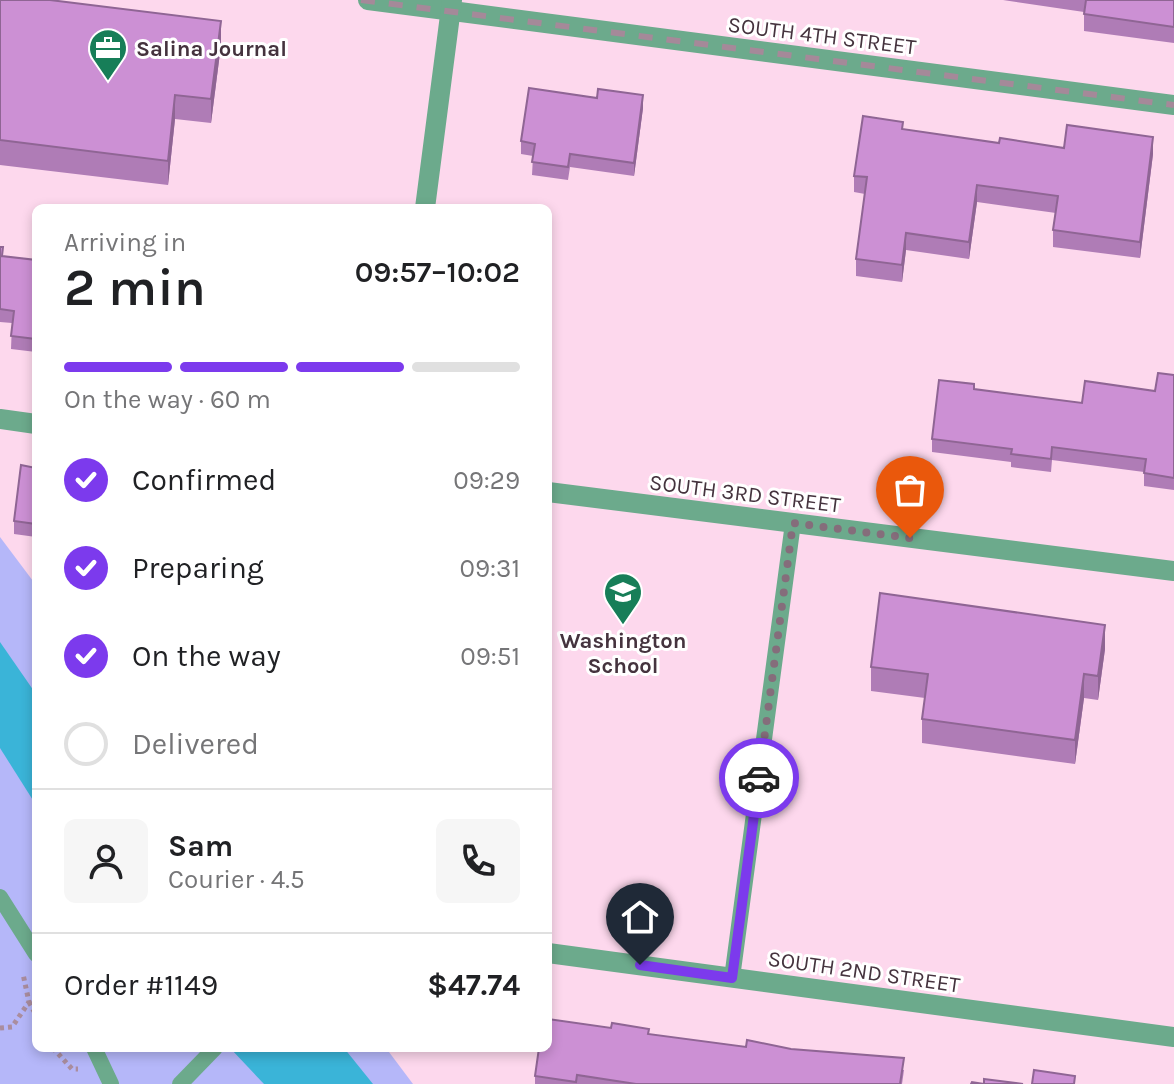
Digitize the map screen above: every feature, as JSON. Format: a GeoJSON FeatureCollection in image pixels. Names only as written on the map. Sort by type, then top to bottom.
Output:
{"type":"FeatureCollection","features":[{"type":"Feature","properties":{"kind":"street","name":"SOUTH 4TH STREET"},"geometry":{"type":"LineString","coordinates":[[368,0],[452,6],[1174,105]]}},
{"type":"Feature","properties":{"kind":"street"},"geometry":{"type":"LineString","coordinates":[[426,204],[452,6]]}},
{"type":"Feature","properties":{"kind":"street"},"geometry":{"type":"LineString","coordinates":[[0,419],[32,423]]}},
{"type":"Feature","properties":{"kind":"street","name":"SOUTH 3RD STREET"},"geometry":{"type":"LineString","coordinates":[[552,493],[1174,571]]}},
{"type":"Feature","properties":{"kind":"street","name":"SOUTH 2ND STREET"},"geometry":{"type":"LineString","coordinates":[[552,954],[1174,1037]]}},
{"type":"Feature","properties":{"kind":"lane"},"geometry":{"type":"LineString","coordinates":[[732,978],[793,523]]}},
{"type":"Feature","properties":{"kind":"lane"},"geometry":{"type":"LineString","coordinates":[[0,897],[32,948]]}},
{"type":"Feature","properties":{"kind":"lane"},"geometry":{"type":"LineString","coordinates":[[96,1052],[111,1084]]}},
{"type":"Feature","properties":{"kind":"lane"},"geometry":{"type":"LineString","coordinates":[[180,1084],[211,1052]]}},
{"type":"Feature","properties":{"kind":"path"},"geometry":{"type":"LineString","coordinates":[[22,967],[32,1008]]}},
{"type":"Feature","properties":{"kind":"path"},"geometry":{"type":"LineString","coordinates":[[0,1028],[12,1027],[29,1002]]}},
{"type":"Feature","properties":{"kind":"shaded area"},"geometry":{"type":"Polygon","coordinates":[[[0,537],[32,580],[32,1052],[389,1052],[413,1084],[0,1084],[0,537]]]}},
{"type":"Feature","properties":{"kind":"shaded area"},"geometry":{"type":"Polygon","coordinates":[[[0,642],[32,688],[32,799],[0,748],[0,642]]]}},
{"type":"Feature","properties":{"kind":"shaded area"},"geometry":{"type":"Polygon","coordinates":[[[234,1052],[347,1052],[373,1084],[264,1084],[234,1052]]]}},
{"type":"Feature","properties":{"kind":"building","name":"Salina Journal"},"geometry":{"type":"Polygon","coordinates":[[[0,0],[50,0],[221,21],[211,99],[175,95],[168,161],[0,140],[0,0]]]}},
{"type":"Feature","properties":{"kind":"building"},"geometry":{"type":"Polygon","coordinates":[[[1086,0],[1174,0],[1174,27],[1084,14],[1086,0]]]}},
{"type":"Feature","properties":{"kind":"building"},"geometry":{"type":"Polygon","coordinates":[[[529,88],[597,98],[598,89],[643,95],[634,163],[570,154],[568,167],[532,162],[535,144],[521,141],[529,88]]]}},
{"type":"Feature","properties":{"kind":"building"},"geometry":{"type":"Polygon","coordinates":[[[863,116],[903,122],[902,129],[999,143],[1000,138],[1064,148],[1067,125],[1153,137],[1140,242],[1053,230],[1058,196],[977,185],[969,242],[906,233],[902,265],[856,259],[867,177],[854,176],[863,116]]]}},
{"type":"Feature","properties":{"kind":"building"},"geometry":{"type":"Polygon","coordinates":[[[0,247],[3,247],[2,256],[32,260],[32,339],[11,336],[14,311],[0,309],[0,247]]]}},
{"type":"Feature","properties":{"kind":"building"},"geometry":{"type":"Polygon","coordinates":[[[1158,373],[1174,375],[1174,478],[1144,473],[1146,459],[1052,447],[1051,459],[1011,454],[1012,449],[932,439],[939,380],[974,384],[974,389],[1082,403],[1085,381],[1155,391],[1158,373]]]}},
{"type":"Feature","properties":{"kind":"building"},"geometry":{"type":"Polygon","coordinates":[[[21,465],[32,467],[32,523],[14,521],[21,465]]]}},
{"type":"Feature","properties":{"kind":"building"},"geometry":{"type":"Polygon","coordinates":[[[880,593],[1105,625],[1098,676],[1084,674],[1075,740],[922,719],[928,674],[871,667],[880,593]]]}},
{"type":"Feature","properties":{"kind":"building"},"geometry":{"type":"Polygon","coordinates":[[[552,1020],[611,1028],[612,1023],[649,1029],[648,1034],[746,1047],[747,1040],[791,1049],[904,1058],[900,1084],[636,1084],[577,1075],[576,1082],[535,1076],[538,1052],[552,1052],[552,1020]]]}},
{"type":"Feature","properties":{"kind":"building"},"geometry":{"type":"Polygon","coordinates":[[[1034,1070],[1075,1076],[1074,1084],[1032,1084],[1034,1070]]]}},
{"type":"Feature","properties":{"kind":"building"},"geometry":{"type":"Polygon","coordinates":[[[984,1079],[1023,1084],[984,1084],[984,1079]]]}},
{"type":"Feature","properties":{"kind":"railway"},"geometry":{"type":"LineString","coordinates":[[361,0],[1174,105]]}},
{"type":"Feature","properties":{"kind":"way so far"},"geometry":{"type":"LineString","coordinates":[[759,778],[793,523],[910,538]]}},
{"type":"Feature","properties":{"kind":"place","name":"Salina Journal"},"geometry":{"type":"Point","coordinates":[108,82]}},
{"type":"Feature","properties":{"kind":"place","name":"Washington School"},"geometry":{"type":"Point","coordinates":[623,626]}},
{"type":"Feature","properties":{"kind":"route"},"geometry":{"type":"LineString","coordinates":[[640,965],[732,978],[759,778]]}}]}
